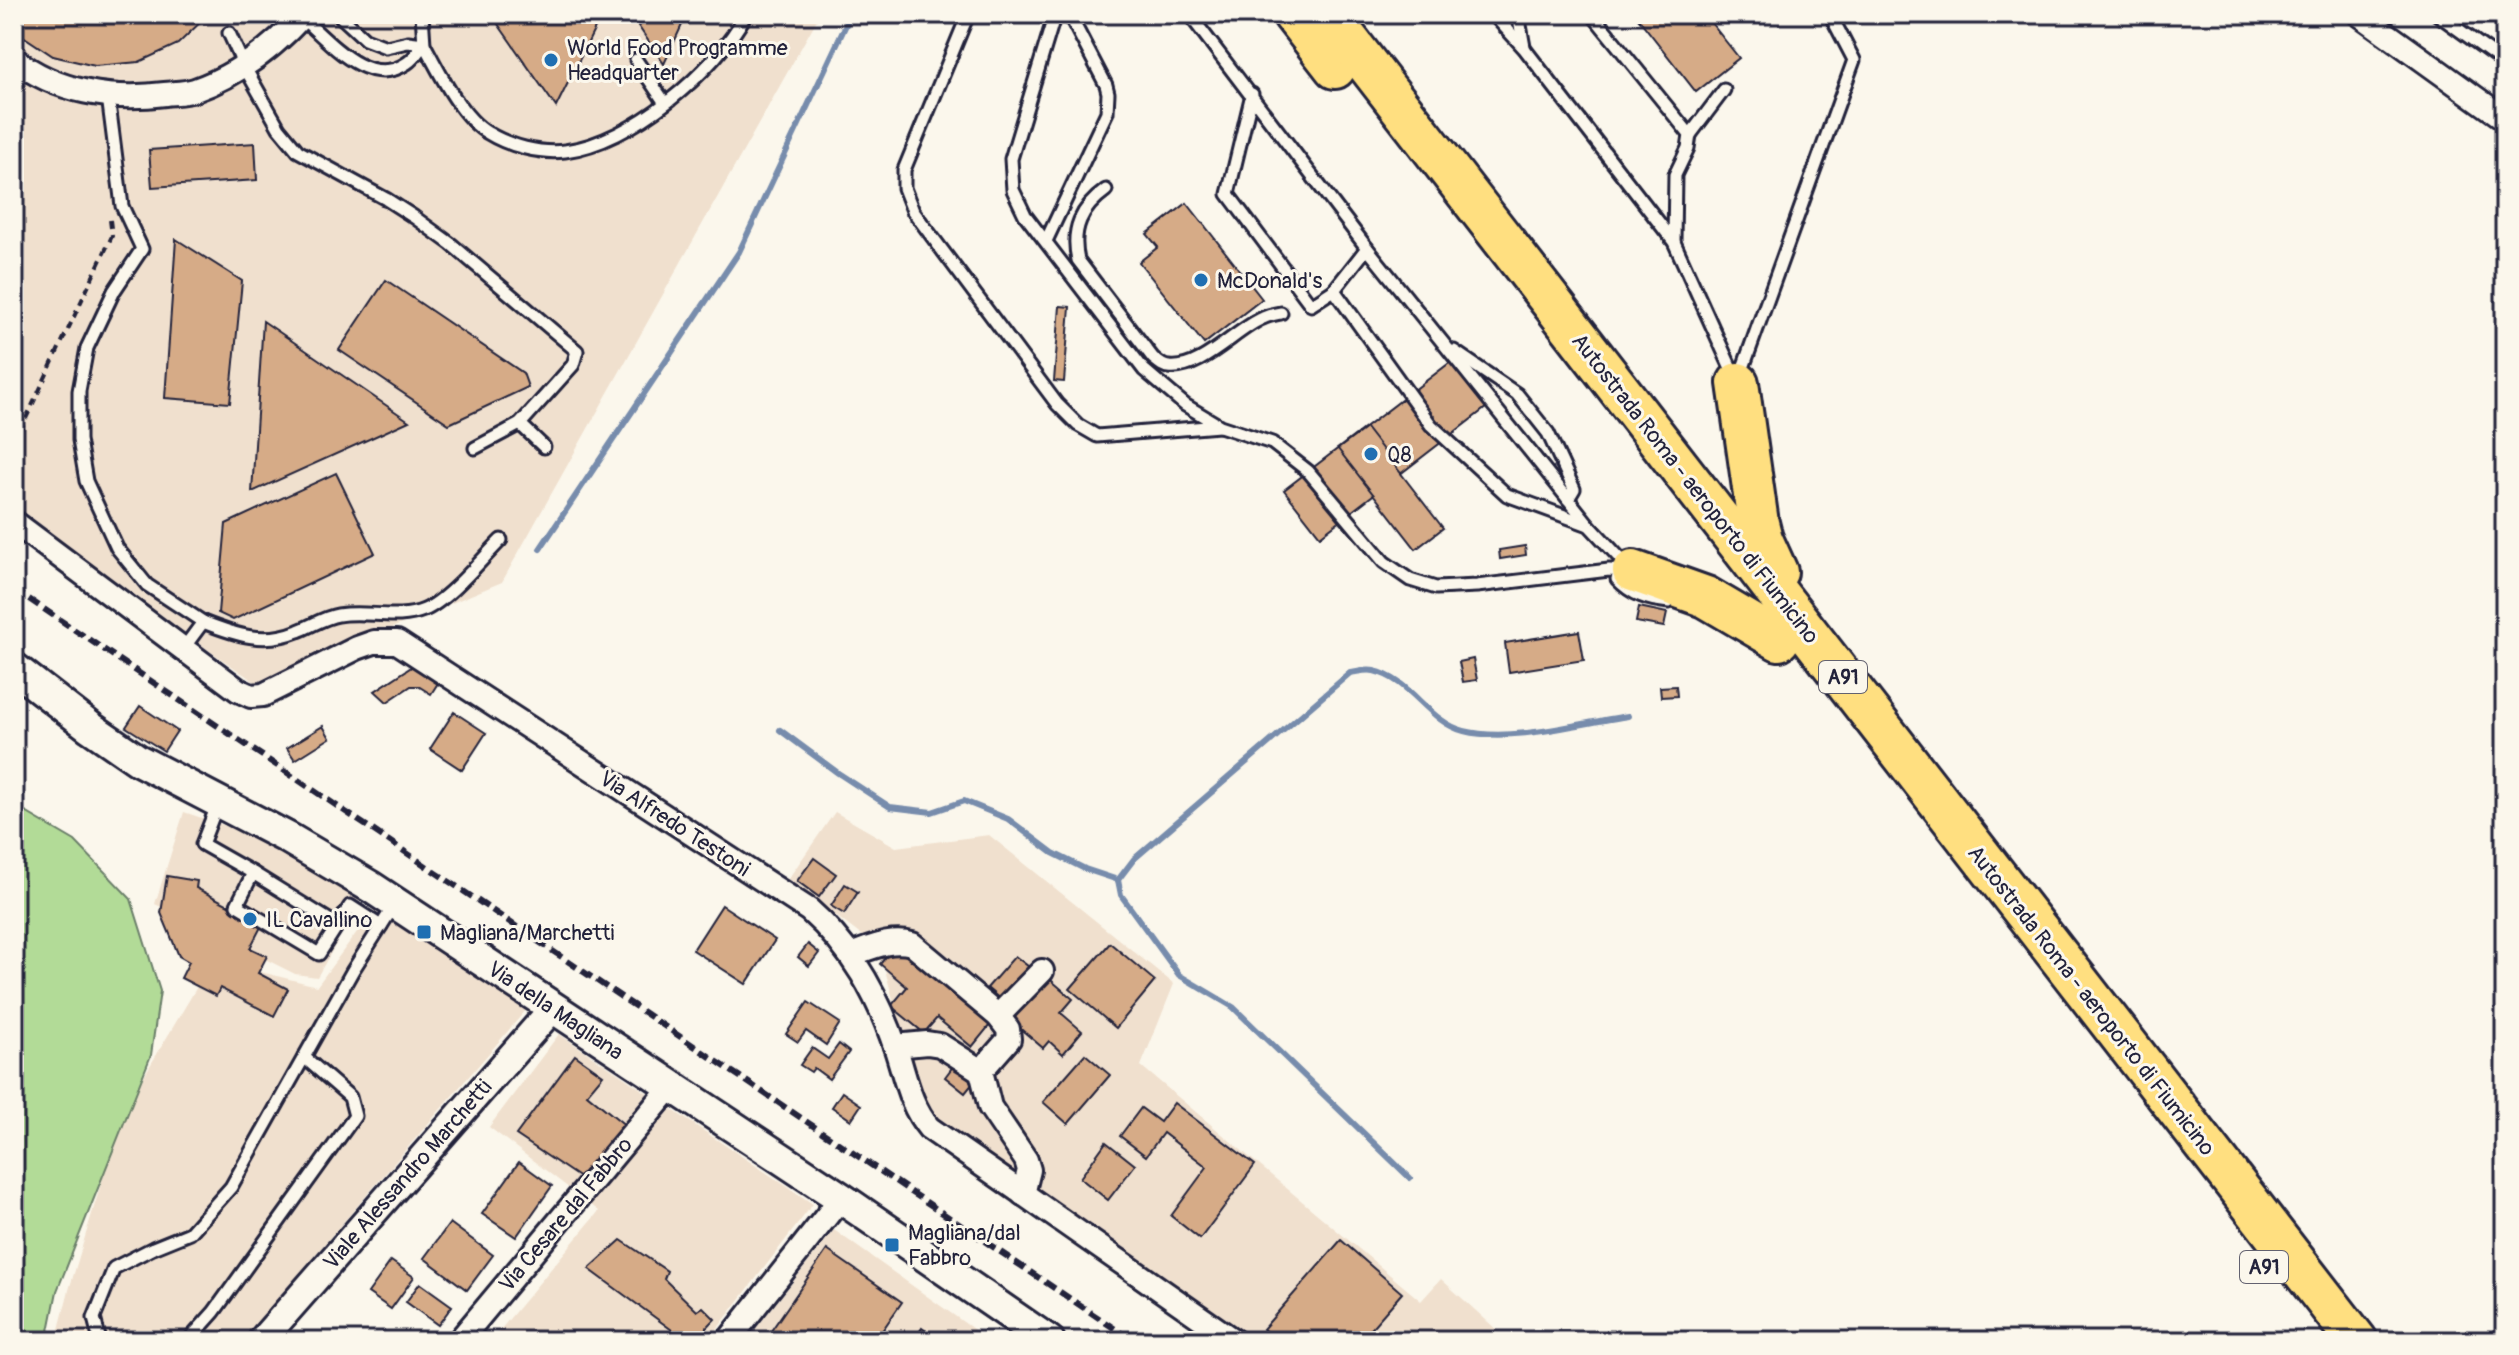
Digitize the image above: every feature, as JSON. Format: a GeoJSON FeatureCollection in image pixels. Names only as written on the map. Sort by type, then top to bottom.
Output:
{"type":"FeatureCollection","features":[{"type":"Feature","properties":{"kind":"highway","name":"Autostrada Roma - aeroporto di Fiumicino"},"geometry":{"type":"LineString","coordinates":[[1293,14],[2357,1341]]}},
{"type":"Feature","properties":{"kind":"highway","name":"Autostrada Roma - aeroporto di Fiumicino"},"geometry":{"type":"LineString","coordinates":[[1328,14],[2321,1341]]}},
{"type":"Feature","properties":{"kind":"highway"},"geometry":{"type":"LineString","coordinates":[[1621,570],[1698,594],[1796,640],[1809,628],[1771,563],[1762,539],[1752,496],[1738,383]]}},
{"type":"Feature","properties":{"kind":"main road","name":"Via della Magliana"},"geometry":{"type":"LineString","coordinates":[[14,668],[138,760],[288,838],[388,915],[554,1007],[1049,1341]]}},
{"type":"Feature","properties":{"kind":"street"},"geometry":{"type":"LineString","coordinates":[[2359,14],[2505,119]]}},
{"type":"Feature","properties":{"kind":"street"},"geometry":{"type":"LineString","coordinates":[[14,59],[27,69],[68,88],[108,96],[151,96],[193,91],[244,66],[278,42],[303,16]]}},
{"type":"Feature","properties":{"kind":"street","name":"Via Alfredo Testoni"},"geometry":{"type":"LineString","coordinates":[[14,522],[238,690],[257,696],[357,648],[374,642],[397,642],[809,910],[850,955],[875,996],[915,1108],[929,1128],[1234,1341]]}},
{"type":"Feature","properties":{"kind":"street"},"geometry":{"type":"LineString","coordinates":[[850,955],[885,943],[901,941],[912,944],[998,1016],[1008,1029],[1009,1039],[981,1071]]}},
{"type":"Feature","properties":{"kind":"street"},"geometry":{"type":"LineString","coordinates":[[998,1016],[1042,971]]}},
{"type":"Feature","properties":{"kind":"street","name":"Viale Alessandro Marchetti"},"geometry":{"type":"LineString","coordinates":[[261,1341],[554,1007]]}},
{"type":"Feature","properties":{"kind":"street"},"geometry":{"type":"LineString","coordinates":[[895,1046],[940,1045],[981,1071],[990,1107],[1026,1160],[1029,1170],[1023,1194]]}},
{"type":"Feature","properties":{"kind":"street","name":"Via Cesare dal Fabbro"},"geometry":{"type":"LineString","coordinates":[[459,1341],[671,1087]]}},
{"type":"Feature","properties":{"kind":"street"},"geometry":{"type":"LineString","coordinates":[[728,1341],[841,1198]]}},
{"type":"Feature","properties":{"kind":"lane"},"geometry":{"type":"LineString","coordinates":[[338,14],[365,39],[386,47],[408,42],[424,44]]}},
{"type":"Feature","properties":{"kind":"lane"},"geometry":{"type":"LineString","coordinates":[[422,14],[424,44],[452,96],[486,133],[529,149],[563,151],[603,141],[665,103],[707,68],[739,28],[746,14]]}},
{"type":"Feature","properties":{"kind":"lane"},"geometry":{"type":"LineString","coordinates":[[1055,14],[1011,159],[1013,190],[1025,215],[1144,370],[1185,405],[1220,426],[1272,443],[1308,471],[1384,562],[1410,580],[1436,588],[1463,587],[1621,570],[1589,525],[1367,248],[1189,14]]}},
{"type":"Feature","properties":{"kind":"lane"},"geometry":{"type":"LineString","coordinates":[[1046,241],[1107,112],[1106,85],[1069,14]]}},
{"type":"Feature","properties":{"kind":"lane"},"geometry":{"type":"LineString","coordinates":[[1493,14],[1524,48],[1674,242],[1738,383]]}},
{"type":"Feature","properties":{"kind":"lane"},"geometry":{"type":"LineString","coordinates":[[1518,14],[1524,48]]}},
{"type":"Feature","properties":{"kind":"lane"},"geometry":{"type":"LineString","coordinates":[[1592,14],[1690,135]]}},
{"type":"Feature","properties":{"kind":"lane"},"geometry":{"type":"LineString","coordinates":[[1738,383],[1854,60],[1830,14]]}},
{"type":"Feature","properties":{"kind":"lane"},"geometry":{"type":"LineString","coordinates":[[2437,14],[2505,63]]}},
{"type":"Feature","properties":{"kind":"lane"},"geometry":{"type":"LineString","coordinates":[[303,16],[357,65],[379,72],[407,63],[424,44]]}},
{"type":"Feature","properties":{"kind":"lane"},"geometry":{"type":"LineString","coordinates":[[967,17],[904,170],[904,188],[913,211],[1057,404],[1078,425],[1097,436],[1220,426]]}},
{"type":"Feature","properties":{"kind":"lane"},"geometry":{"type":"LineString","coordinates":[[229,33],[279,128],[298,151],[414,217],[451,244],[577,351],[573,365],[520,424],[475,448]]}},
{"type":"Feature","properties":{"kind":"lane"},"geometry":{"type":"LineString","coordinates":[[636,60],[665,103]]}},
{"type":"Feature","properties":{"kind":"lane"},"geometry":{"type":"LineString","coordinates":[[1674,242],[1675,175],[1688,148],[1690,135],[1724,90]]}},
{"type":"Feature","properties":{"kind":"lane"},"geometry":{"type":"LineString","coordinates":[[1252,94],[1228,194],[1311,305],[1334,290],[1367,248]]}},
{"type":"Feature","properties":{"kind":"lane"},"geometry":{"type":"LineString","coordinates":[[108,96],[122,206],[142,249],[114,291],[87,348],[79,391],[79,440],[86,481],[117,548],[147,585],[203,622],[236,636],[268,639],[288,635],[335,615],[408,615],[426,610],[501,540]]}},
{"type":"Feature","properties":{"kind":"lane"},"geometry":{"type":"LineString","coordinates":[[1106,190],[1079,217],[1074,244],[1078,260],[1153,358],[1162,365],[1184,366],[1262,318],[1281,313]]}},
{"type":"Feature","properties":{"kind":"lane"},"geometry":{"type":"LineString","coordinates":[[1334,290],[1431,425],[1507,495],[1589,525]]}},
{"type":"Feature","properties":{"kind":"lane"},"geometry":{"type":"LineString","coordinates":[[1444,344],[1517,394],[1548,433],[1574,489],[1568,499]]}},
{"type":"Feature","properties":{"kind":"lane"},"geometry":{"type":"LineString","coordinates":[[520,424],[544,447]]}},
{"type":"Feature","properties":{"kind":"lane"},"geometry":{"type":"LineString","coordinates":[[183,649],[203,622]]}},
{"type":"Feature","properties":{"kind":"lane"},"geometry":{"type":"LineString","coordinates":[[218,803],[202,844],[337,925]]}},
{"type":"Feature","properties":{"kind":"lane"},"geometry":{"type":"LineString","coordinates":[[100,1341],[94,1318],[114,1268],[190,1233],[231,1187],[353,970],[388,915],[350,906],[319,954],[237,905],[253,873]]}},
{"type":"Feature","properties":{"kind":"lane"},"geometry":{"type":"LineString","coordinates":[[188,1341],[214,1312],[355,1116],[350,1097],[304,1057]]}},
{"type":"Feature","properties":{"kind":"path"},"geometry":{"type":"LineString","coordinates":[[14,444],[112,236],[110,220]]}},
{"type":"Feature","properties":{"kind":"shaded area"},"geometry":{"type":"Polygon","coordinates":[[[14,14],[820,14],[502,582],[258,684],[14,517],[14,14]]]}},
{"type":"Feature","properties":{"kind":"shaded area"},"geometry":{"type":"Polygon","coordinates":[[[184,812],[252,835],[363,897],[317,977],[295,974],[155,904],[184,812]]]}},
{"type":"Feature","properties":{"kind":"shaded area"},"geometry":{"type":"Polygon","coordinates":[[[835,812],[896,847],[989,835],[1174,984],[1141,1066],[1421,1301],[1441,1279],[1509,1341],[1246,1341],[945,1131],[932,1118],[919,1096],[884,966],[862,936],[788,879],[835,812]]]}},
{"type":"Feature","properties":{"kind":"shaded area"},"geometry":{"type":"Polygon","coordinates":[[[374,909],[526,1010],[241,1341],[56,1341],[123,1111],[216,955],[253,970],[317,986],[374,909]]]}},
{"type":"Feature","properties":{"kind":"shaded area"},"geometry":{"type":"Polygon","coordinates":[[[559,1034],[813,1204],[708,1341],[491,1341],[599,1211],[489,1127],[559,1034]]]}},
{"type":"Feature","properties":{"kind":"shaded area"},"geometry":{"type":"Polygon","coordinates":[[[834,1230],[990,1341],[746,1341],[834,1230]]]}},
{"type":"Feature","properties":{"kind":"green space"},"geometry":{"type":"Polygon","coordinates":[[[14,809],[22,810],[75,841],[131,899],[160,991],[151,1055],[57,1291],[47,1341],[14,1341],[14,809]]]}},
{"type":"Feature","properties":{"kind":"building"},"geometry":{"type":"Polygon","coordinates":[[[14,14],[209,14],[178,44],[139,62],[95,66],[53,56],[17,32],[14,14]]]}},
{"type":"Feature","properties":{"kind":"building","name":"World Food Programme Headquarter"},"geometry":{"type":"Polygon","coordinates":[[[491,14],[602,14],[556,107],[491,14]]]}},
{"type":"Feature","properties":{"kind":"building","name":"World Food Programme Headquarter"},"geometry":{"type":"Polygon","coordinates":[[[630,14],[687,14],[664,64],[630,14]]]}},
{"type":"Feature","properties":{"kind":"building"},"geometry":{"type":"Polygon","coordinates":[[[1635,14],[1704,14],[1739,58],[1696,92],[1635,14]]]}},
{"type":"Feature","properties":{"kind":"building"},"geometry":{"type":"Polygon","coordinates":[[[255,143],[257,180],[152,187],[149,150],[255,143]]]}},
{"type":"Feature","properties":{"kind":"building","name":"McDonald's"},"geometry":{"type":"Polygon","coordinates":[[[1187,203],[1262,299],[1204,344],[1139,262],[1158,247],[1147,234],[1187,203]]]}},
{"type":"Feature","properties":{"kind":"building"},"geometry":{"type":"Polygon","coordinates":[[[176,239],[242,281],[230,403],[165,398],[176,239]]]}},
{"type":"Feature","properties":{"kind":"building"},"geometry":{"type":"Polygon","coordinates":[[[386,280],[523,373],[528,387],[449,424],[339,350],[386,280]]]}},
{"type":"Feature","properties":{"kind":"building"},"geometry":{"type":"Polygon","coordinates":[[[1060,306],[1070,307],[1064,382],[1054,381],[1060,306]]]}},
{"type":"Feature","properties":{"kind":"building"},"geometry":{"type":"Polygon","coordinates":[[[263,321],[409,421],[252,492],[263,321]]]}},
{"type":"Feature","properties":{"kind":"building"},"geometry":{"type":"Polygon","coordinates":[[[1452,361],[1487,407],[1320,536],[1284,490],[1452,361]]]}},
{"type":"Feature","properties":{"kind":"building"},"geometry":{"type":"Polygon","coordinates":[[[1366,428],[1443,528],[1416,549],[1338,449],[1366,428]]]}},
{"type":"Feature","properties":{"kind":"building"},"geometry":{"type":"Polygon","coordinates":[[[336,473],[375,553],[233,620],[218,613],[226,524],[336,473]]]}},
{"type":"Feature","properties":{"kind":"building"},"geometry":{"type":"Polygon","coordinates":[[[1525,546],[1526,555],[1500,559],[1499,550],[1525,546]]]}},
{"type":"Feature","properties":{"kind":"building"},"geometry":{"type":"Polygon","coordinates":[[[1639,607],[1667,613],[1664,627],[1636,622],[1639,607]]]}},
{"type":"Feature","properties":{"kind":"building"},"geometry":{"type":"Polygon","coordinates":[[[1579,631],[1584,660],[1509,672],[1505,643],[1579,631]]]}},
{"type":"Feature","properties":{"kind":"building"},"geometry":{"type":"Polygon","coordinates":[[[1473,659],[1477,680],[1463,682],[1459,662],[1473,659]]]}},
{"type":"Feature","properties":{"kind":"building"},"geometry":{"type":"Polygon","coordinates":[[[413,666],[438,683],[431,694],[418,686],[411,686],[387,702],[375,691],[413,666]]]}},
{"type":"Feature","properties":{"kind":"building"},"geometry":{"type":"Polygon","coordinates":[[[1676,686],[1677,696],[1661,697],[1660,687],[1676,686]]]}},
{"type":"Feature","properties":{"kind":"building"},"geometry":{"type":"Polygon","coordinates":[[[140,706],[177,731],[164,751],[126,727],[140,706]]]}},
{"type":"Feature","properties":{"kind":"building"},"geometry":{"type":"Polygon","coordinates":[[[454,712],[486,733],[462,770],[430,749],[454,712]]]}},
{"type":"Feature","properties":{"kind":"building"},"geometry":{"type":"Polygon","coordinates":[[[323,726],[330,738],[295,760],[287,748],[323,726]]]}},
{"type":"Feature","properties":{"kind":"building"},"geometry":{"type":"Polygon","coordinates":[[[814,858],[836,874],[819,897],[797,881],[814,858]]]}},
{"type":"Feature","properties":{"kind":"building"},"geometry":{"type":"Polygon","coordinates":[[[167,876],[197,881],[196,888],[263,923],[250,948],[267,956],[258,973],[288,989],[274,1016],[220,988],[216,996],[181,978],[189,962],[179,956],[161,913],[167,876]]]}},
{"type":"Feature","properties":{"kind":"building"},"geometry":{"type":"Polygon","coordinates":[[[845,884],[858,892],[844,914],[831,906],[845,884]]]}},
{"type":"Feature","properties":{"kind":"building"},"geometry":{"type":"Polygon","coordinates":[[[722,905],[775,940],[746,984],[693,950],[722,905]]]}},
{"type":"Feature","properties":{"kind":"building"},"geometry":{"type":"Polygon","coordinates":[[[1110,943],[1155,981],[1116,1028],[1070,989],[1110,943]]]}},
{"type":"Feature","properties":{"kind":"building"},"geometry":{"type":"Polygon","coordinates":[[[808,944],[819,953],[809,966],[798,957],[808,944]]]}},
{"type":"Feature","properties":{"kind":"building"},"geometry":{"type":"Polygon","coordinates":[[[895,946],[990,1025],[972,1047],[937,1018],[924,1033],[891,1006],[907,987],[880,964],[895,946]]]}},
{"type":"Feature","properties":{"kind":"building"},"geometry":{"type":"Polygon","coordinates":[[[1015,956],[1029,967],[1001,1000],[987,988],[1015,956]]]}},
{"type":"Feature","properties":{"kind":"building"},"geometry":{"type":"Polygon","coordinates":[[[1045,975],[1073,999],[1061,1013],[1082,1031],[1063,1054],[1049,1041],[1043,1048],[1009,1019],[1045,975]]]}},
{"type":"Feature","properties":{"kind":"building"},"geometry":{"type":"Polygon","coordinates":[[[808,1002],[840,1023],[826,1045],[806,1031],[798,1042],[786,1034],[808,1002]]]}},
{"type":"Feature","properties":{"kind":"building"},"geometry":{"type":"Polygon","coordinates":[[[839,1044],[849,1052],[829,1079],[814,1068],[811,1072],[800,1065],[812,1048],[828,1059],[839,1044]]]}},
{"type":"Feature","properties":{"kind":"building"},"geometry":{"type":"Polygon","coordinates":[[[1085,1054],[1110,1075],[1068,1124],[1043,1102],[1085,1054]]]}},
{"type":"Feature","properties":{"kind":"building"},"geometry":{"type":"Polygon","coordinates":[[[575,1055],[603,1075],[587,1094],[626,1126],[580,1178],[516,1135],[575,1055]]]}},
{"type":"Feature","properties":{"kind":"building"},"geometry":{"type":"Polygon","coordinates":[[[954,1065],[974,1082],[965,1093],[945,1077],[954,1065]]]}},
{"type":"Feature","properties":{"kind":"building"},"geometry":{"type":"Polygon","coordinates":[[[842,1092],[861,1105],[851,1120],[832,1107],[842,1092]]]}},
{"type":"Feature","properties":{"kind":"building"},"geometry":{"type":"Polygon","coordinates":[[[1174,1103],[1255,1165],[1200,1239],[1171,1216],[1207,1167],[1163,1133],[1146,1156],[1120,1136],[1141,1108],[1160,1122],[1174,1103]]]}},
{"type":"Feature","properties":{"kind":"building"},"geometry":{"type":"Polygon","coordinates":[[[1106,1142],[1135,1165],[1108,1200],[1080,1178],[1106,1142]]]}},
{"type":"Feature","properties":{"kind":"building"},"geometry":{"type":"Polygon","coordinates":[[[519,1162],[552,1186],[516,1237],[482,1214],[519,1162]]]}},
{"type":"Feature","properties":{"kind":"building"},"geometry":{"type":"Polygon","coordinates":[[[450,1223],[493,1255],[467,1290],[424,1258],[450,1223]]]}},
{"type":"Feature","properties":{"kind":"building"},"geometry":{"type":"Polygon","coordinates":[[[621,1240],[667,1271],[664,1279],[697,1311],[703,1307],[715,1319],[694,1341],[687,1341],[589,1269],[621,1240]]]}},
{"type":"Feature","properties":{"kind":"building"},"geometry":{"type":"Polygon","coordinates":[[[1341,1240],[1402,1293],[1360,1341],[1277,1341],[1263,1329],[1341,1240]]]}},
{"type":"Feature","properties":{"kind":"building"},"geometry":{"type":"Polygon","coordinates":[[[827,1250],[902,1302],[875,1341],[764,1341],[827,1250]]]}},
{"type":"Feature","properties":{"kind":"building"},"geometry":{"type":"Polygon","coordinates":[[[391,1261],[414,1277],[391,1309],[368,1293],[391,1261]]]}},
{"type":"Feature","properties":{"kind":"building"},"geometry":{"type":"Polygon","coordinates":[[[420,1283],[452,1306],[438,1325],[406,1302],[420,1283]]]}},
{"type":"Feature","properties":{"kind":"building"},"geometry":{"type":"Polygon","coordinates":[[[922,1328],[940,1341],[913,1341],[922,1328]]]}},
{"type":"Feature","properties":{"kind":"waterway"},"geometry":{"type":"LineString","coordinates":[[540,549],[739,252],[851,14]]}},
{"type":"Feature","properties":{"kind":"waterway"},"geometry":{"type":"LineString","coordinates":[[1410,1178],[1233,1007],[1179,975],[1121,895],[1118,880],[1134,859],[1350,673],[1371,670],[1387,676],[1399,682],[1451,726],[1482,734],[1524,733],[1628,716]]}},
{"type":"Feature","properties":{"kind":"waterway"},"geometry":{"type":"LineString","coordinates":[[780,730],[890,807],[932,812],[964,801],[1008,819],[1053,853],[1085,869],[1118,880]]}},
{"type":"Feature","properties":{"kind":"railway"},"geometry":{"type":"LineString","coordinates":[[14,589],[1133,1341]]}},
{"type":"Feature","properties":{"kind":"place","name":"World Food Programme Headquarter"},"geometry":{"type":"Point","coordinates":[551,60]}},
{"type":"Feature","properties":{"kind":"place","name":"McDonald's"},"geometry":{"type":"Point","coordinates":[1201,280]}},
{"type":"Feature","properties":{"kind":"place","name":"Q8"},"geometry":{"type":"Point","coordinates":[1371,454]}},
{"type":"Feature","properties":{"kind":"place","name":"IL Cavallino"},"geometry":{"type":"Point","coordinates":[250,919]}},
{"type":"Feature","properties":{"kind":"place","name":"Magliana/Marchetti"},"geometry":{"type":"Point","coordinates":[424,932]}},
{"type":"Feature","properties":{"kind":"place","name":"Magliana/dal Fabbro"},"geometry":{"type":"Point","coordinates":[892,1245]}}]}
